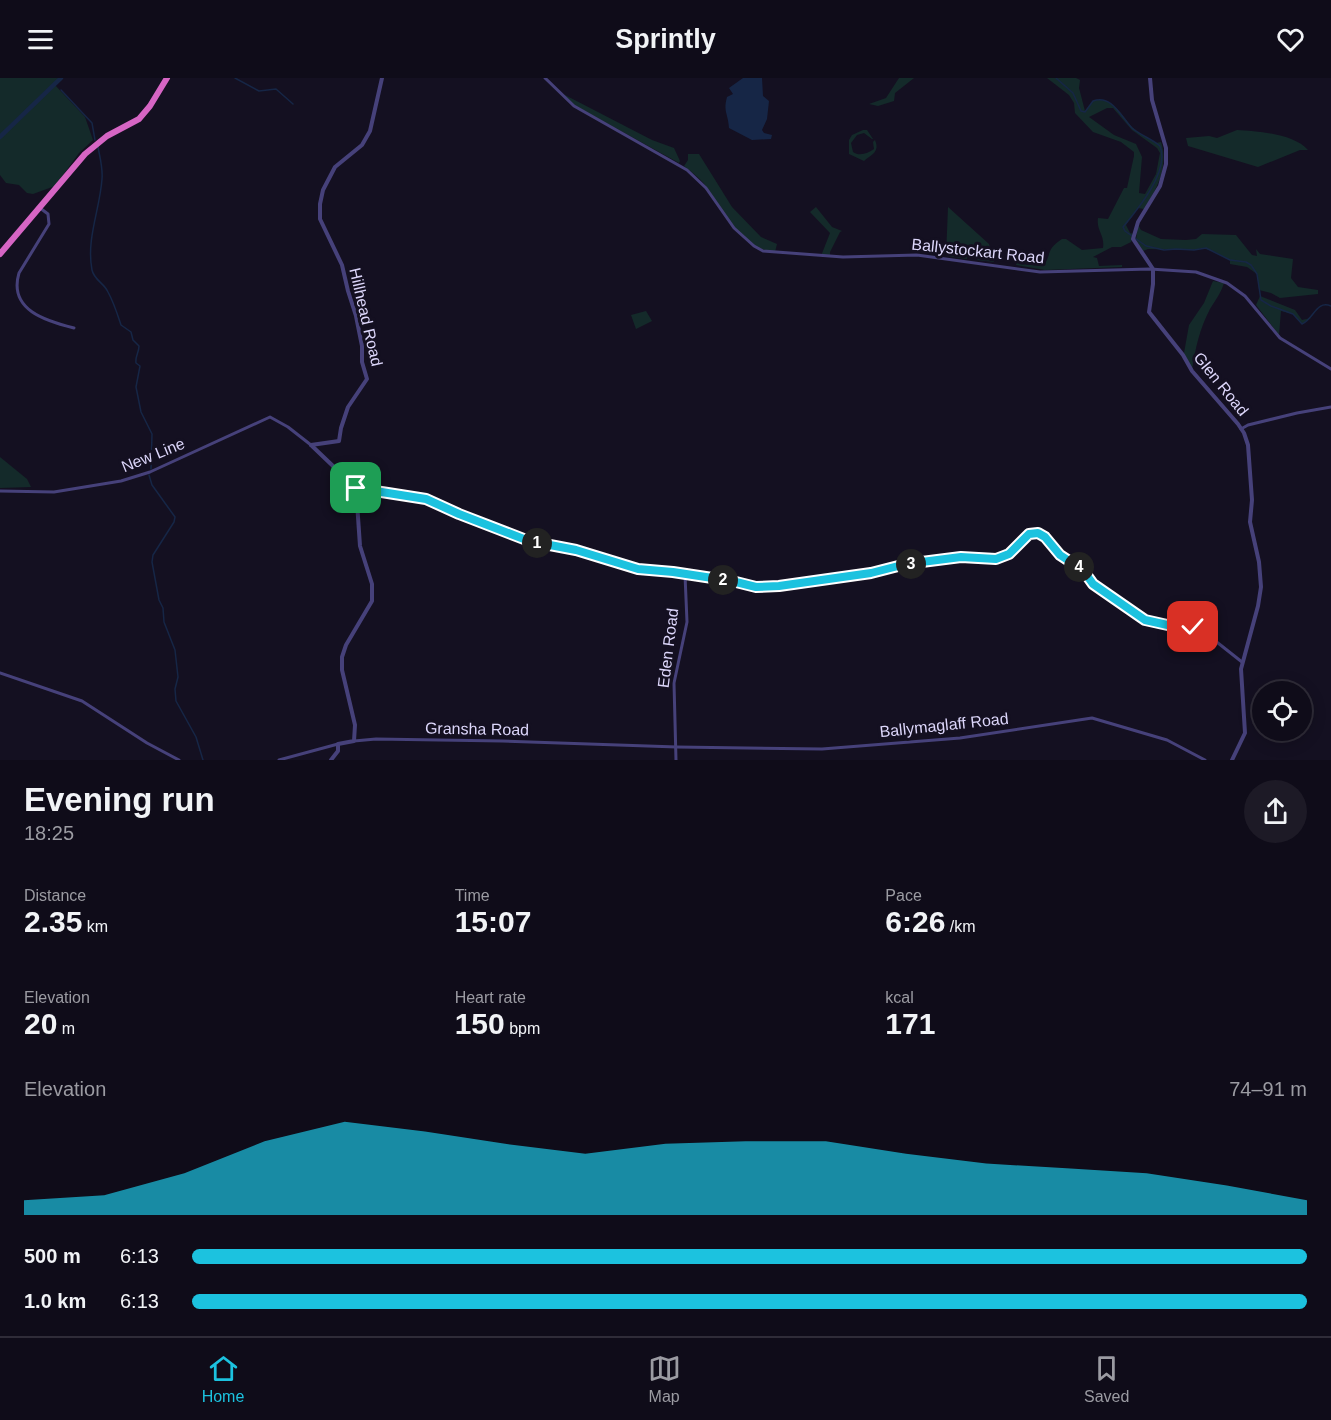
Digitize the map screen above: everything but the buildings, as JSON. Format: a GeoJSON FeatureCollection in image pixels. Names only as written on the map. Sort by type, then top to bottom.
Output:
{"type":"FeatureCollection","features":[{"type":"Feature","properties":{"kind":"highway"},"geometry":{"type":"LineString","coordinates":[[0,254],[91,148],[107,136],[134,124],[144,114],[168,78]]}},
{"type":"Feature","properties":{"kind":"street","name":"Hillhead Road"},"geometry":{"type":"LineString","coordinates":[[311,445],[339,441],[348,406],[367,379],[362,358],[360,329],[342,265],[323,227],[319,212],[323,190],[332,172],[362,145],[370,131],[382,78]]}},
{"type":"Feature","properties":{"kind":"street","name":"Ballystockart Road"},"geometry":{"type":"LineString","coordinates":[[545,78],[574,106],[687,170],[706,188],[734,228],[754,246],[763,250],[843,257],[917,255],[1041,272],[1153,269],[1196,272],[1227,283],[1245,296],[1280,338],[1331,369]]}},
{"type":"Feature","properties":{"kind":"street"},"geometry":{"type":"LineString","coordinates":[[1150,78],[1152,100],[1166,148],[1166,164],[1160,186],[1138,222],[1134,237],[1153,269]]}},
{"type":"Feature","properties":{"kind":"street"},"geometry":{"type":"LineString","coordinates":[[40,208],[48,214],[49,224],[19,273],[19,296],[31,313],[74,328]]}},
{"type":"Feature","properties":{"kind":"street","name":"Glen Road"},"geometry":{"type":"LineString","coordinates":[[1153,269],[1150,317],[1241,429],[1249,455],[1252,501],[1250,522],[1259,562],[1261,587],[1254,624],[1242,662],[1240,682],[1245,729],[1242,741],[1232,760]]}},
{"type":"Feature","properties":{"kind":"street"},"geometry":{"type":"LineString","coordinates":[[1241,429],[1248,425],[1297,413],[1331,407]]}},
{"type":"Feature","properties":{"kind":"street","name":"New Line"},"geometry":{"type":"LineString","coordinates":[[0,491],[54,492],[121,482],[150,472],[263,418],[272,417],[311,445]]}},
{"type":"Feature","properties":{"kind":"street"},"geometry":{"type":"LineString","coordinates":[[311,445],[356,488],[426,499],[529,541],[576,550],[638,569],[673,572],[685,576],[732,581],[756,587],[871,573],[906,564],[941,559],[967,557],[996,559],[1009,554],[1029,534],[1038,533],[1045,537],[1060,555],[1083,570],[1093,584],[1141,618],[1181,628],[1200,628],[1242,662]]}},
{"type":"Feature","properties":{"kind":"street"},"geometry":{"type":"LineString","coordinates":[[354,741],[356,725],[342,669],[342,657],[346,645],[372,601],[373,593],[360,546],[356,488]]}},
{"type":"Feature","properties":{"kind":"street","name":"Eden Road"},"geometry":{"type":"LineString","coordinates":[[676,760],[674,683],[687,622],[685,576]]}},
{"type":"Feature","properties":{"kind":"street"},"geometry":{"type":"LineString","coordinates":[[0,673],[82,701],[147,743],[179,760]]}},
{"type":"Feature","properties":{"kind":"street","name":"Ballymaglaff Road"},"geometry":{"type":"LineString","coordinates":[[677,747],[836,748],[967,737],[1092,718],[1167,740],[1205,760]]}},
{"type":"Feature","properties":{"kind":"street","name":"Gransha Road"},"geometry":{"type":"LineString","coordinates":[[279,760],[338,744],[376,739],[677,747]]}},
{"type":"Feature","properties":{"kind":"street"},"geometry":{"type":"LineString","coordinates":[[330,760],[338,751],[338,744]]}},
{"type":"Feature","properties":{"kind":"green space"},"geometry":{"type":"Polygon","coordinates":[[[0,78],[58,78],[54,84],[85,117],[93,140],[79,153],[55,186],[33,194],[27,193],[19,185],[6,183],[0,175],[0,78]]]}},
{"type":"Feature","properties":{"kind":"green space"},"geometry":{"type":"Polygon","coordinates":[[[899,78],[914,78],[895,93],[894,101],[878,106],[869,104],[886,98],[899,78]]]}},
{"type":"Feature","properties":{"kind":"green space"},"geometry":{"type":"Polygon","coordinates":[[[1047,78],[1080,80],[1079,88],[1085,111],[1093,101],[1110,103],[1137,131],[1156,143],[1161,142],[1164,160],[1157,185],[1144,209],[1138,208],[1126,225],[1130,233],[1134,234],[1131,242],[1121,247],[1112,247],[1093,257],[1097,258],[1099,266],[1122,265],[1122,267],[1045,270],[1016,265],[1017,261],[1019,264],[1043,266],[1053,247],[1062,239],[1066,239],[1082,250],[1103,248],[1098,218],[1108,219],[1124,188],[1127,188],[1134,152],[1121,142],[1093,132],[1075,113],[1074,103],[1069,95],[1047,78]],[[1107,108],[1089,117],[1114,135],[1136,144],[1142,157],[1139,193],[1145,194],[1156,174],[1160,153],[1157,148],[1132,130],[1113,108],[1107,108]]]}},
{"type":"Feature","properties":{"kind":"green space"},"geometry":{"type":"Polygon","coordinates":[[[563,94],[652,140],[674,148],[679,163],[574,105],[563,94]]]}},
{"type":"Feature","properties":{"kind":"green space"},"geometry":{"type":"Polygon","coordinates":[[[867,130],[873,139],[864,133],[857,135],[851,143],[853,152],[861,154],[869,152],[874,149],[875,140],[877,147],[864,161],[849,154],[849,140],[852,135],[867,130]]]}},
{"type":"Feature","properties":{"kind":"green space"},"geometry":{"type":"Polygon","coordinates":[[[1237,130],[1285,137],[1294,140],[1308,150],[1300,150],[1258,167],[1188,146],[1186,138],[1209,136],[1217,138],[1237,130]]]}},
{"type":"Feature","properties":{"kind":"green space"},"geometry":{"type":"Polygon","coordinates":[[[688,154],[699,154],[732,207],[761,237],[777,244],[775,252],[753,244],[736,229],[706,186],[684,166],[688,160],[688,154]]]}},
{"type":"Feature","properties":{"kind":"green space"},"geometry":{"type":"Polygon","coordinates":[[[816,207],[832,227],[842,231],[830,252],[830,257],[821,256],[830,233],[810,212],[816,207]]]}},
{"type":"Feature","properties":{"kind":"green space"},"geometry":{"type":"Polygon","coordinates":[[[948,207],[989,244],[994,262],[977,260],[979,247],[974,246],[968,249],[967,259],[946,256],[948,207]]]}},
{"type":"Feature","properties":{"kind":"green space"},"geometry":{"type":"Polygon","coordinates":[[[1138,225],[1141,230],[1161,239],[1196,239],[1202,234],[1236,235],[1252,255],[1257,256],[1256,249],[1260,254],[1293,259],[1291,278],[1298,287],[1318,290],[1318,294],[1280,298],[1259,290],[1257,274],[1247,267],[1230,264],[1230,260],[1203,248],[1143,251],[1136,240],[1138,225]]]}},
{"type":"Feature","properties":{"kind":"green space"},"geometry":{"type":"Polygon","coordinates":[[[1213,281],[1224,283],[1203,324],[1192,370],[1184,353],[1189,325],[1204,303],[1213,281]]]}},
{"type":"Feature","properties":{"kind":"green space"},"geometry":{"type":"Polygon","coordinates":[[[1260,296],[1295,310],[1302,320],[1311,318],[1302,324],[1293,314],[1281,311],[1279,335],[1256,305],[1260,296]]]}},
{"type":"Feature","properties":{"kind":"green space"},"geometry":{"type":"Polygon","coordinates":[[[646,311],[652,321],[636,329],[631,315],[646,311]]]}},
{"type":"Feature","properties":{"kind":"green space"},"geometry":{"type":"Polygon","coordinates":[[[0,457],[27,479],[31,487],[0,488],[0,457]]]}},
{"type":"Feature","properties":{"kind":"water"},"geometry":{"type":"Polygon","coordinates":[[[743,78],[762,78],[763,96],[769,101],[767,119],[762,130],[772,135],[771,139],[752,140],[729,128],[726,102],[727,97],[733,94],[729,88],[743,78]]]}},
{"type":"Feature","properties":{"kind":"waterway"},"geometry":{"type":"LineString","coordinates":[[0,137],[61,78]]}},
{"type":"Feature","properties":{"kind":"waterway"},"geometry":{"type":"LineString","coordinates":[[235,78],[259,91],[276,89],[293,104]]}},
{"type":"Feature","properties":{"kind":"waterway"},"geometry":{"type":"LineString","coordinates":[[1056,78],[1073,93],[1081,111],[1085,112],[1093,101],[1106,101],[1116,108],[1132,128],[1160,146],[1161,167],[1157,178],[1144,200],[1123,227],[1125,231],[1146,246],[1164,250],[1206,248],[1230,260],[1246,262],[1257,274],[1261,300],[1293,314],[1302,324],[1318,308],[1331,306]]}},
{"type":"Feature","properties":{"kind":"waterway"},"geometry":{"type":"LineString","coordinates":[[61,90],[92,123],[95,140]]}},
{"type":"Feature","properties":{"kind":"waterway"},"geometry":{"type":"LineString","coordinates":[[98,147],[102,179],[92,235],[92,270],[108,292],[121,325],[131,332],[133,340],[139,346],[136,363],[140,366],[136,387],[141,412],[152,434],[151,469]]}},
{"type":"Feature","properties":{"kind":"waterway"},"geometry":{"type":"LineString","coordinates":[[149,475],[152,485],[175,517],[153,555],[152,562],[164,622],[175,650],[178,677],[175,689],[176,701],[196,737],[203,760]]}},
{"type":"Feature","properties":{"kind":"route"},"geometry":{"type":"LineString","coordinates":[[356,488],[426,499],[529,541],[576,550],[638,569],[673,572],[685,576],[732,581],[756,587],[871,573],[906,564],[961,557],[992,560],[1007,556],[1026,536],[1038,533],[1045,537],[1060,555],[1080,567],[1093,584],[1145,620],[1181,628],[1193,627]]}}]}
